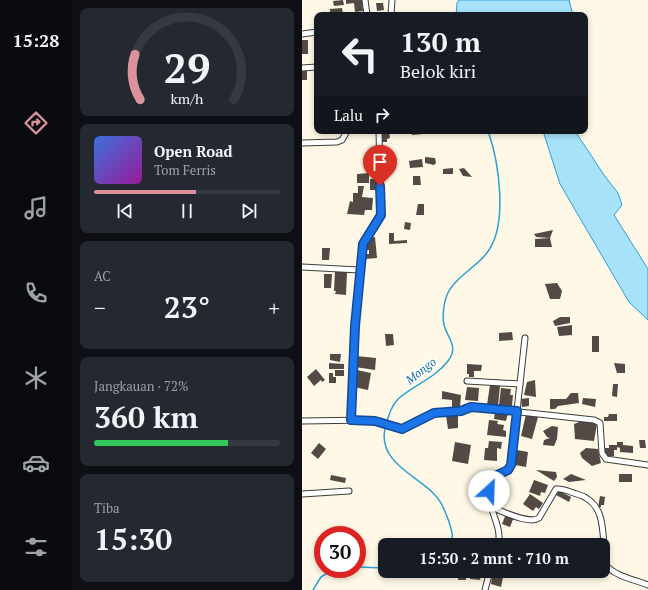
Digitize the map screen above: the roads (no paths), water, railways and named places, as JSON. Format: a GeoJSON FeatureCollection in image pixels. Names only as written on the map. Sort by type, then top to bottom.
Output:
{"type":"FeatureCollection","features":[{"type":"Feature","properties":{"kind":"street"},"geometry":{"type":"LineString","coordinates":[[365,0],[367,12]]}},
{"type":"Feature","properties":{"kind":"street"},"geometry":{"type":"LineString","coordinates":[[391,12],[392,0]]}},
{"type":"Feature","properties":{"kind":"street"},"geometry":{"type":"LineString","coordinates":[[302,34],[314,32]]}},
{"type":"Feature","properties":{"kind":"street"},"geometry":{"type":"LineString","coordinates":[[302,68],[314,67]]}},
{"type":"Feature","properties":{"kind":"street"},"geometry":{"type":"LineString","coordinates":[[302,143],[339,142],[343,139],[346,134]]}},
{"type":"Feature","properties":{"kind":"street"},"geometry":{"type":"LineString","coordinates":[[351,420],[351,387],[359,270],[363,242],[381,215],[379,134]]}},
{"type":"Feature","properties":{"kind":"street"},"geometry":{"type":"LineString","coordinates":[[302,267],[359,270]]}},
{"type":"Feature","properties":{"kind":"street"},"geometry":{"type":"LineString","coordinates":[[499,538],[500,535],[491,507],[489,487],[491,478],[508,470],[511,465],[525,338]]}},
{"type":"Feature","properties":{"kind":"street"},"geometry":{"type":"LineString","coordinates":[[467,381],[520,384]]}},
{"type":"Feature","properties":{"kind":"street"},"geometry":{"type":"LineString","coordinates":[[302,421],[375,421],[396,428],[408,427],[421,418],[434,413],[461,411],[471,407],[596,420],[601,425],[602,453],[606,459],[648,466]]}},
{"type":"Feature","properties":{"kind":"street"},"geometry":{"type":"LineString","coordinates":[[491,507],[523,519],[534,520],[539,518],[556,490],[584,496],[596,506],[601,515],[603,524],[604,558],[607,566],[615,572],[648,585]]}},
{"type":"Feature","properties":{"kind":"street"},"geometry":{"type":"LineString","coordinates":[[302,494],[349,492]]}},
{"type":"Feature","properties":{"kind":"street"},"geometry":{"type":"LineString","coordinates":[[484,590],[488,578]]}},
{"type":"Feature","properties":{"kind":"water"},"geometry":{"type":"Polygon","coordinates":[[[459,0],[569,0],[572,12],[456,12],[457,3],[459,0]]]}},
{"type":"Feature","properties":{"kind":"water"},"geometry":{"type":"Polygon","coordinates":[[[544,134],[577,134],[604,175],[618,193],[622,205],[614,215],[648,269],[648,320],[629,302],[560,184],[544,134]]]}},
{"type":"Feature","properties":{"kind":"waterway","name":"Mongo"},"geometry":{"type":"LineString","coordinates":[[452,538],[447,515],[436,496],[392,459],[384,440],[385,429],[391,409],[398,399],[431,377],[443,367],[451,356],[453,347],[443,322],[447,295],[454,283],[486,254],[493,242],[498,228],[500,194],[496,160],[489,134]]}},
{"type":"Feature","properties":{"kind":"waterway","name":"Mongo"},"geometry":{"type":"LineString","coordinates":[[366,567],[378,568]]}},
{"type":"Feature","properties":{"kind":"waterway","name":"Mongo"},"geometry":{"type":"LineString","coordinates":[[313,590],[320,578]]}}]}
